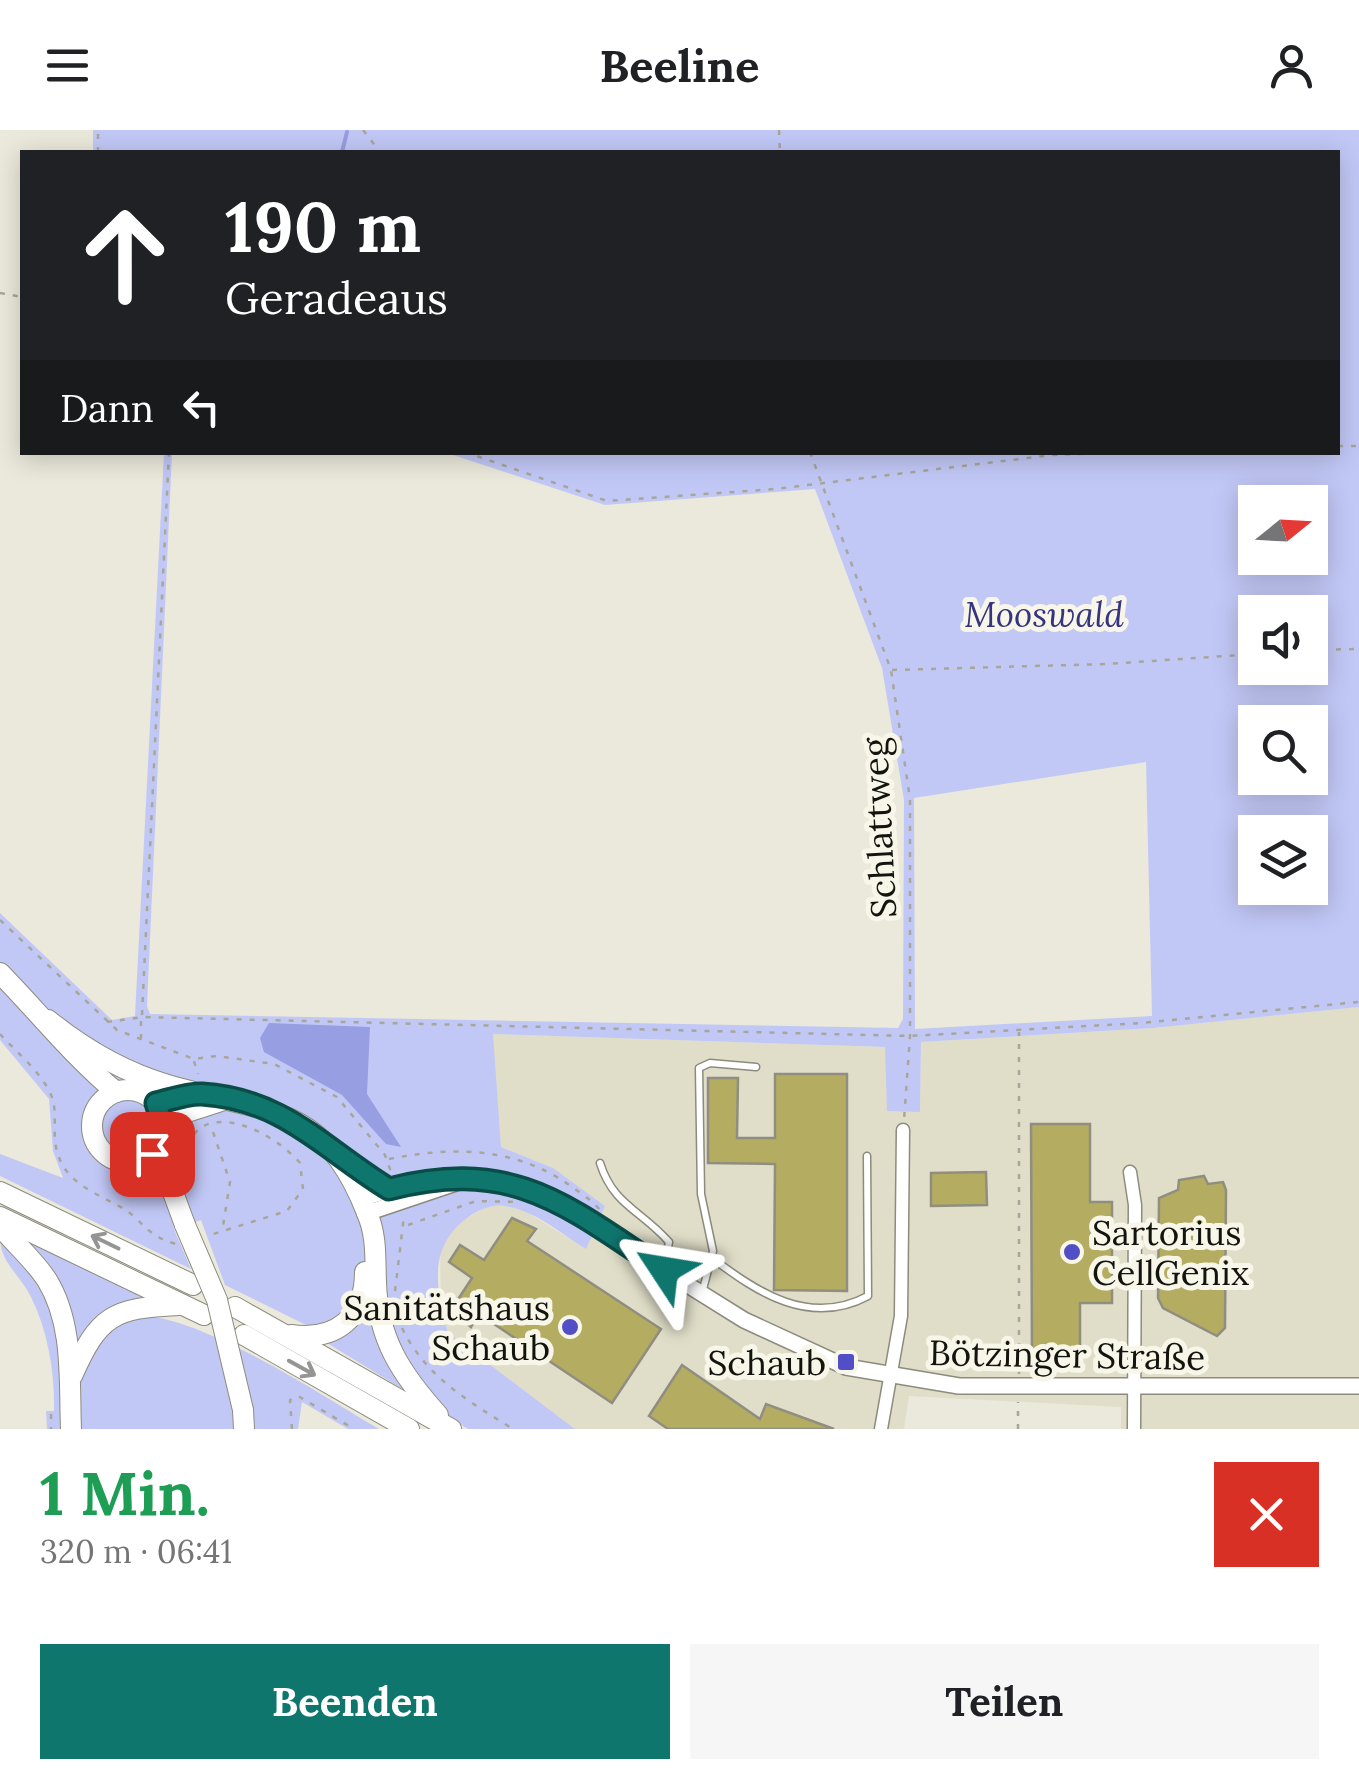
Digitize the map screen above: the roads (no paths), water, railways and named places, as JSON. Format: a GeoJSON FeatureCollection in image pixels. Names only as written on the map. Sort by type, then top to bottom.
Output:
{"type":"FeatureCollection","features":[{"type":"Feature","properties":{"kind":"main road"},"geometry":{"type":"LineString","coordinates":[[0,973],[48,1020],[96,1056],[198,1084],[226,1099],[292,1119],[339,1156],[374,1230],[377,1309],[387,1346],[410,1384],[450,1429]]}},
{"type":"Feature","properties":{"kind":"main road"},"geometry":{"type":"LineString","coordinates":[[48,1020],[75,1056],[116,1092]]}},
{"type":"Feature","properties":{"kind":"main road"},"geometry":{"type":"LineString","coordinates":[[75,1056],[95,1110],[92,1134],[99,1148],[118,1162],[135,1162],[187,1112],[226,1099]]}},
{"type":"Feature","properties":{"kind":"main road"},"geometry":{"type":"LineString","coordinates":[[156,1103],[198,1084]]}},
{"type":"Feature","properties":{"kind":"main road"},"geometry":{"type":"LineString","coordinates":[[95,1110],[116,1092],[138,1091],[156,1103],[160,1139],[182,1234],[217,1300],[243,1420]]}},
{"type":"Feature","properties":{"kind":"main road"},"geometry":{"type":"LineString","coordinates":[[135,1162],[174,1202]]}},
{"type":"Feature","properties":{"kind":"main road"},"geometry":{"type":"LineString","coordinates":[[0,1192],[194,1301]]}},
{"type":"Feature","properties":{"kind":"main road"},"geometry":{"type":"LineString","coordinates":[[284,1334],[322,1335],[354,1318],[364,1295],[364,1206]]}},
{"type":"Feature","properties":{"kind":"main road"},"geometry":{"type":"LineString","coordinates":[[0,1217],[194,1301]]}},
{"type":"Feature","properties":{"kind":"main road"},"geometry":{"type":"LineString","coordinates":[[0,1226],[50,1285],[64,1324],[72,1376],[71,1429]]}},
{"type":"Feature","properties":{"kind":"main road"},"geometry":{"type":"LineString","coordinates":[[72,1376],[87,1344],[112,1314],[142,1306],[194,1301]]}},
{"type":"Feature","properties":{"kind":"main road"},"geometry":{"type":"LineString","coordinates":[[235,1307],[450,1429]]}},
{"type":"Feature","properties":{"kind":"main road"},"geometry":{"type":"LineString","coordinates":[[244,1336],[409,1429]]}},
{"type":"Feature","properties":{"kind":"street"},"geometry":{"type":"LineString","coordinates":[[881,1429],[901,1316],[903,1130]]}},
{"type":"Feature","properties":{"kind":"street"},"geometry":{"type":"LineString","coordinates":[[339,1156],[391,1184]]}},
{"type":"Feature","properties":{"kind":"street"},"geometry":{"type":"LineString","coordinates":[[1130,1172],[1135,1205],[1134,1429]]}},
{"type":"Feature","properties":{"kind":"street","name":"Bötzinger Straße"},"geometry":{"type":"LineString","coordinates":[[364,1206],[464,1179]]}},
{"type":"Feature","properties":{"kind":"street","name":"Bötzinger Straße"},"geometry":{"type":"LineString","coordinates":[[364,1206],[391,1184],[505,1180],[534,1189],[702,1294],[818,1356],[891,1377],[959,1386],[1359,1386]]}},
{"type":"Feature","properties":{"kind":"lane"},"geometry":{"type":"LineString","coordinates":[[702,1294],[712,1258],[701,1194],[699,1068],[710,1063],[756,1067]]}},
{"type":"Feature","properties":{"kind":"lane"},"geometry":{"type":"LineString","coordinates":[[712,1258],[770,1299],[790,1305],[832,1307],[868,1296],[867,1156]]}},
{"type":"Feature","properties":{"kind":"lane"},"geometry":{"type":"LineString","coordinates":[[600,1163],[608,1188],[669,1242],[664,1270]]}},
{"type":"Feature","properties":{"kind":"waterway"},"geometry":{"type":"LineString","coordinates":[[342,150],[347,132]]}},
{"type":"Feature","properties":{"kind":"place","name":"Sartorius CellGenix"},"geometry":{"type":"Point","coordinates":[1072,1252]}},
{"type":"Feature","properties":{"kind":"place","name":"Sanitätshaus Schaub"},"geometry":{"type":"Point","coordinates":[570,1327]}},
{"type":"Feature","properties":{"kind":"place","name":"Schaub"},"geometry":{"type":"Point","coordinates":[846,1362]}},
{"type":"Feature","properties":{"kind":"park label","name":"Mooswald"},"geometry":{"type":"Point","coordinates":[1044,614]}}]}
